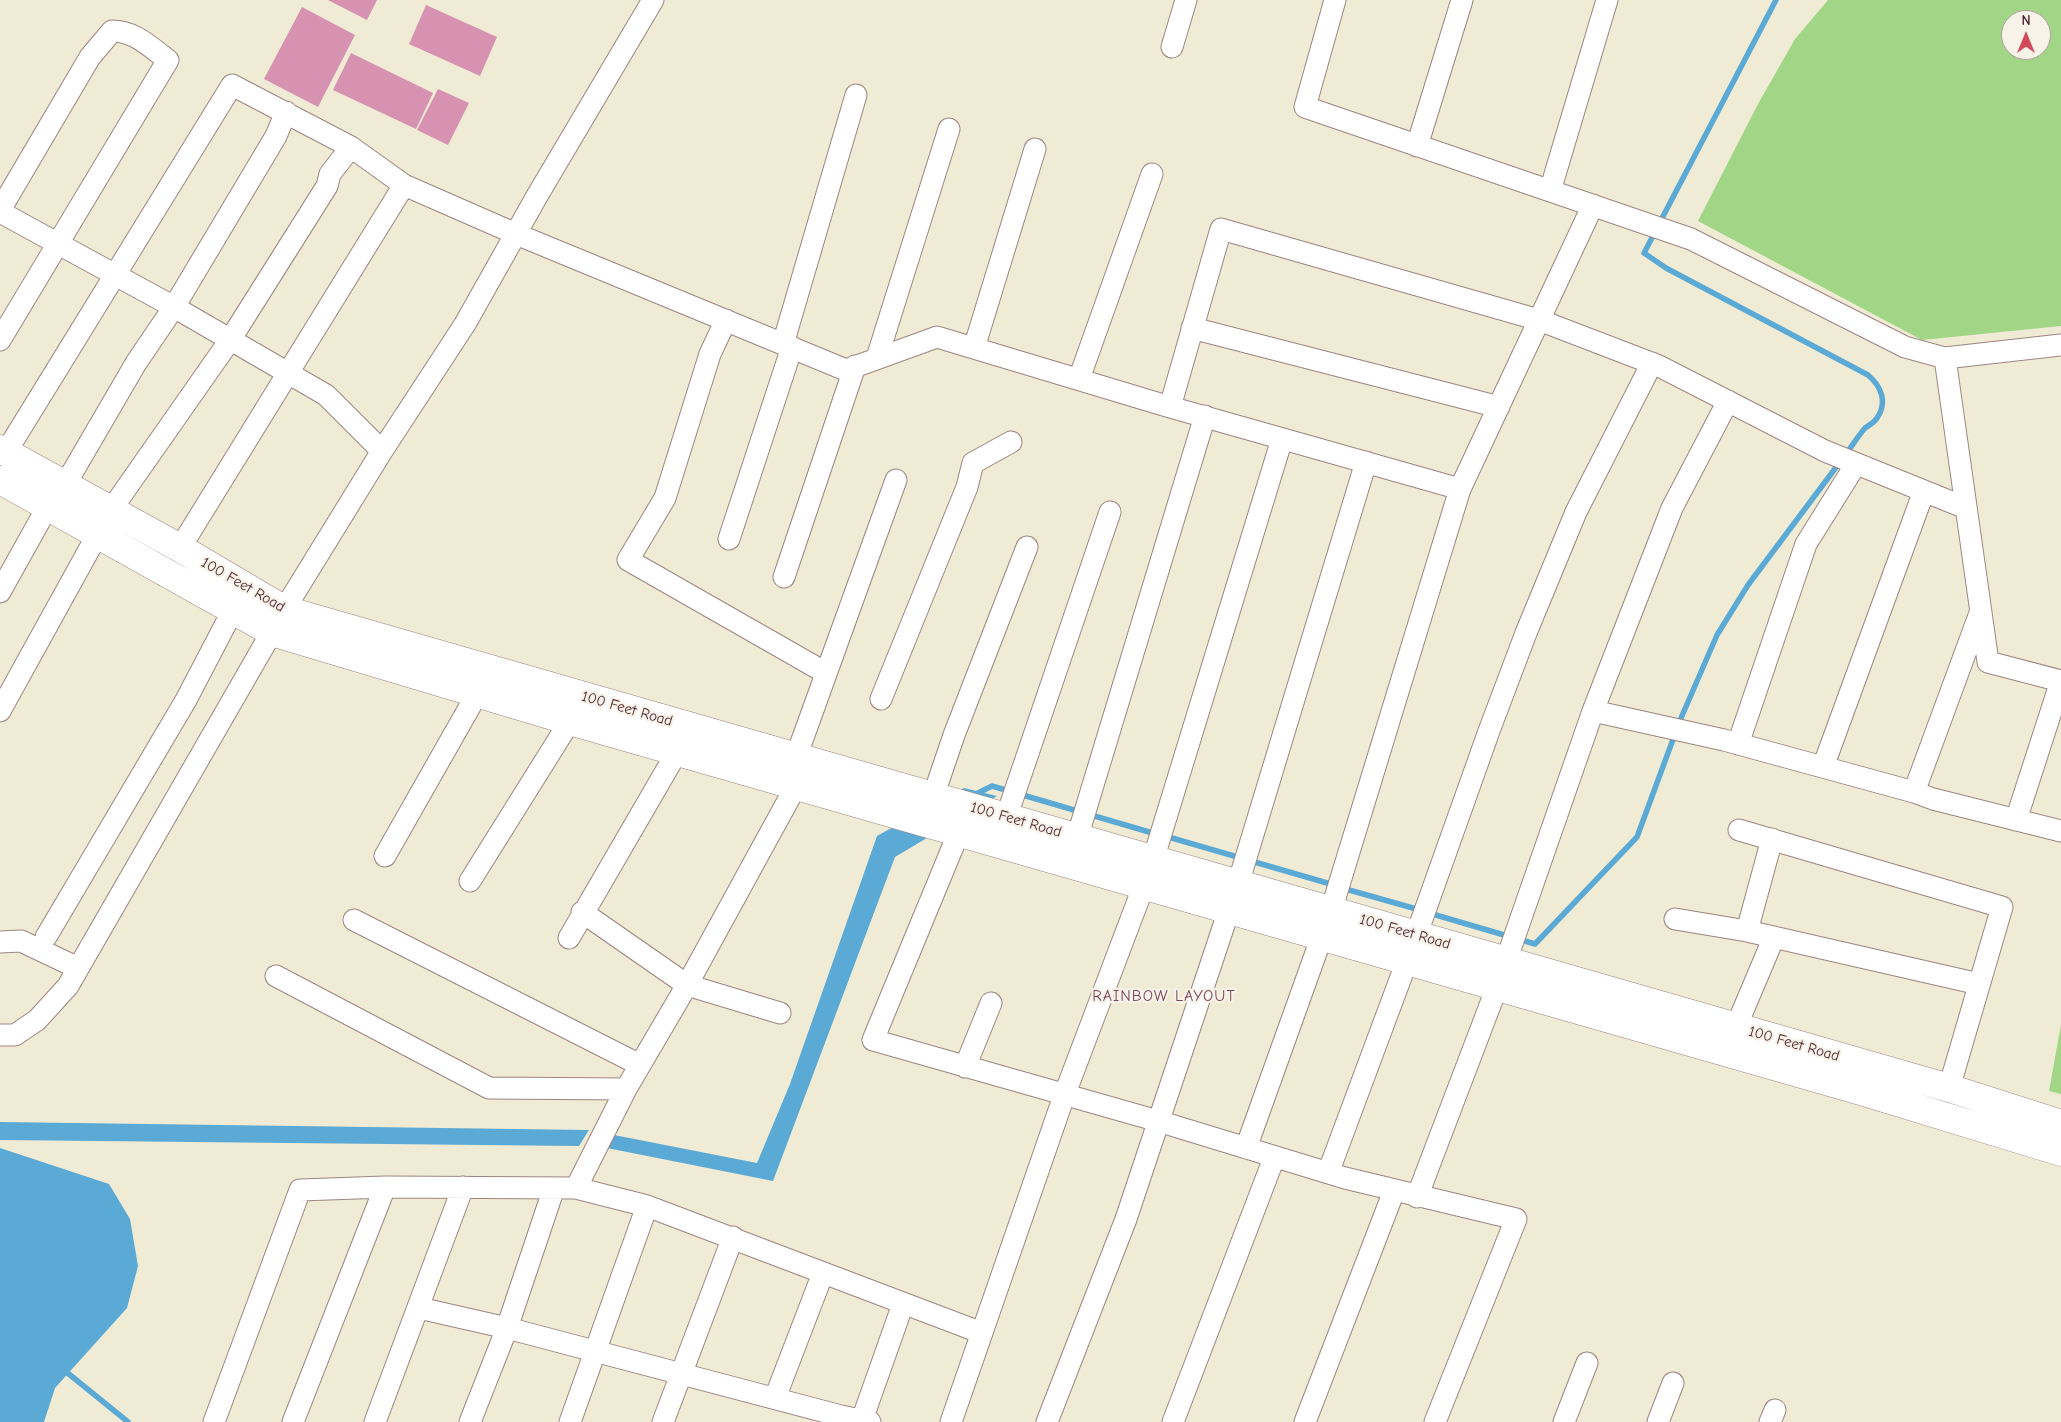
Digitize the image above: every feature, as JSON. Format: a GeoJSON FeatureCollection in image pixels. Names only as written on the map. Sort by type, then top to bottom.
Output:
{"type":"FeatureCollection","features":[{"type":"Feature","properties":{"kind":"main road","name":"100 Feet Road"},"geometry":{"type":"LineString","coordinates":[[3,450],[180,548],[278,621],[477,694],[1322,936],[2061,1152]]}},
{"type":"Feature","properties":{"kind":"main road","name":"100 Feet Road"},"geometry":{"type":"LineString","coordinates":[[0,480],[233,610],[796,757],[1949,1088],[2061,1124]]}},
{"type":"Feature","properties":{"kind":"street"},"geometry":{"type":"LineString","coordinates":[[0,1035],[15,1035],[37,1020],[68,986],[292,596],[382,451],[465,324],[653,0]]}},
{"type":"Feature","properties":{"kind":"street"},"geometry":{"type":"LineString","coordinates":[[1172,48],[1186,0]]}},
{"type":"Feature","properties":{"kind":"street"},"geometry":{"type":"LineString","coordinates":[[1335,0],[1305,107],[1691,239],[1905,347],[1945,358],[2061,345]]}},
{"type":"Feature","properties":{"kind":"street"},"geometry":{"type":"LineString","coordinates":[[1417,146],[1462,0]]}},
{"type":"Feature","properties":{"kind":"street"},"geometry":{"type":"LineString","coordinates":[[1550,191],[1607,0]]}},
{"type":"Feature","properties":{"kind":"street"},"geometry":{"type":"LineString","coordinates":[[0,340],[58,245],[168,60],[133,34],[112,31],[90,56],[0,211],[58,245],[174,306],[289,373],[335,403],[382,451]]}},
{"type":"Feature","properties":{"kind":"street"},"geometry":{"type":"LineString","coordinates":[[3,450],[232,85],[350,147],[404,185],[516,234],[846,370],[936,336],[1170,407],[1460,489]]}},
{"type":"Feature","properties":{"kind":"street"},"geometry":{"type":"LineString","coordinates":[[728,539],[788,346],[856,95]]}},
{"type":"Feature","properties":{"kind":"street"},"geometry":{"type":"LineString","coordinates":[[65,485],[136,364],[174,306],[276,136],[286,112]]}},
{"type":"Feature","properties":{"kind":"street"},"geometry":{"type":"LineString","coordinates":[[877,358],[949,129]]}},
{"type":"Feature","properties":{"kind":"street"},"geometry":{"type":"LineString","coordinates":[[0,711],[111,510],[230,340],[327,186],[330,174],[350,147]]}},
{"type":"Feature","properties":{"kind":"street"},"geometry":{"type":"LineString","coordinates":[[974,348],[1035,149]]}},
{"type":"Feature","properties":{"kind":"street"},"geometry":{"type":"LineString","coordinates":[[1079,379],[1152,174]]}},
{"type":"Feature","properties":{"kind":"street"},"geometry":{"type":"LineString","coordinates":[[180,548],[404,185]]}},
{"type":"Feature","properties":{"kind":"street"},"geometry":{"type":"LineString","coordinates":[[1330,911],[1460,489],[1593,206]]}},
{"type":"Feature","properties":{"kind":"street"},"geometry":{"type":"LineString","coordinates":[[1170,407],[1221,229],[1539,320],[1652,363],[1825,451],[1966,508]]}},
{"type":"Feature","properties":{"kind":"street"},"geometry":{"type":"LineString","coordinates":[[726,320],[710,354],[665,498],[628,560],[826,673]]}},
{"type":"Feature","properties":{"kind":"street"},"geometry":{"type":"LineString","coordinates":[[1192,328],[1499,407]]}},
{"type":"Feature","properties":{"kind":"street"},"geometry":{"type":"LineString","coordinates":[[1945,358],[1988,662],[2061,681],[2016,820]]}},
{"type":"Feature","properties":{"kind":"street"},"geometry":{"type":"LineString","coordinates":[[1416,936],[1489,731],[1576,512],[1652,363]]}},
{"type":"Feature","properties":{"kind":"street"},"geometry":{"type":"LineString","coordinates":[[784,577],[855,366]]}},
{"type":"Feature","properties":{"kind":"street"},"geometry":{"type":"LineString","coordinates":[[1506,961],[1593,711],[1672,508],[1728,401]]}},
{"type":"Feature","properties":{"kind":"street"},"geometry":{"type":"LineString","coordinates":[[1078,838],[1205,416]]}},
{"type":"Feature","properties":{"kind":"street"},"geometry":{"type":"LineString","coordinates":[[1153,860],[1282,438]]}},
{"type":"Feature","properties":{"kind":"street"},"geometry":{"type":"LineString","coordinates":[[881,699],[967,487],[973,463],[1011,442]]}},
{"type":"Feature","properties":{"kind":"street"},"geometry":{"type":"LineString","coordinates":[[1238,884],[1366,462]]}},
{"type":"Feature","properties":{"kind":"street"},"geometry":{"type":"LineString","coordinates":[[1738,744],[1806,544],[1856,464]]}},
{"type":"Feature","properties":{"kind":"street"},"geometry":{"type":"LineString","coordinates":[[796,757],[896,480]]}},
{"type":"Feature","properties":{"kind":"street"},"geometry":{"type":"LineString","coordinates":[[1823,767],[1924,491]]}},
{"type":"Feature","properties":{"kind":"street"},"geometry":{"type":"LineString","coordinates":[[0,592],[48,506]]}},
{"type":"Feature","properties":{"kind":"street"},"geometry":{"type":"LineString","coordinates":[[1006,818],[1110,512]]}},
{"type":"Feature","properties":{"kind":"street"},"geometry":{"type":"LineString","coordinates":[[933,797],[954,735],[1027,547]]}},
{"type":"Feature","properties":{"kind":"street"},"geometry":{"type":"LineString","coordinates":[[46,937],[186,700],[233,610]]}},
{"type":"Feature","properties":{"kind":"street"},"geometry":{"type":"LineString","coordinates":[[1914,792],[1981,610]]}},
{"type":"Feature","properties":{"kind":"street"},"geometry":{"type":"LineString","coordinates":[[385,856],[477,694]]}},
{"type":"Feature","properties":{"kind":"street"},"geometry":{"type":"LineString","coordinates":[[1593,711],[1738,744],[1914,792],[1932,799],[2061,831]]}},
{"type":"Feature","properties":{"kind":"street"},"geometry":{"type":"LineString","coordinates":[[470,881],[570,721]]}},
{"type":"Feature","properties":{"kind":"street"},"geometry":{"type":"LineString","coordinates":[[569,938],[582,912],[678,752]]}},
{"type":"Feature","properties":{"kind":"street"},"geometry":{"type":"LineString","coordinates":[[576,1188],[626,1089],[687,985],[796,786]]}},
{"type":"Feature","properties":{"kind":"street"},"geometry":{"type":"LineString","coordinates":[[1739,830],[2002,907],[1949,1088]]}},
{"type":"Feature","properties":{"kind":"street"},"geometry":{"type":"LineString","coordinates":[[959,832],[873,1040],[1064,1096],[1158,1121],[1274,1158],[1394,1191],[1516,1220],[1435,1422]]}},
{"type":"Feature","properties":{"kind":"street"},"geometry":{"type":"LineString","coordinates":[[1747,931],[1772,839]]}},
{"type":"Feature","properties":{"kind":"street"},"geometry":{"type":"LineString","coordinates":[[951,1422],[1064,1096],[1144,885]]}},
{"type":"Feature","properties":{"kind":"street"},"geometry":{"type":"LineString","coordinates":[[1047,1422],[1126,1219],[1229,910]]}},
{"type":"Feature","properties":{"kind":"street"},"geometry":{"type":"LineString","coordinates":[[582,912],[687,985],[780,1013]]}},
{"type":"Feature","properties":{"kind":"street"},"geometry":{"type":"LineString","coordinates":[[1675,919],[1747,931],[1979,984]]}},
{"type":"Feature","properties":{"kind":"street"},"geometry":{"type":"LineString","coordinates":[[354,920],[640,1065]]}},
{"type":"Feature","properties":{"kind":"street"},"geometry":{"type":"LineString","coordinates":[[1246,1148],[1322,936]]}},
{"type":"Feature","properties":{"kind":"street"},"geometry":{"type":"LineString","coordinates":[[1736,1027],[1774,937]]}},
{"type":"Feature","properties":{"kind":"street"},"geometry":{"type":"LineString","coordinates":[[0,942],[22,941],[78,968]]}},
{"type":"Feature","properties":{"kind":"street"},"geometry":{"type":"LineString","coordinates":[[1328,1173],[1407,961]]}},
{"type":"Feature","properties":{"kind":"street"},"geometry":{"type":"LineString","coordinates":[[276,976],[489,1088],[626,1089]]}},
{"type":"Feature","properties":{"kind":"street"},"geometry":{"type":"LineString","coordinates":[[1418,1197],[1497,987]]}},
{"type":"Feature","properties":{"kind":"street"},"geometry":{"type":"LineString","coordinates":[[965,1067],[991,1003]]}},
{"type":"Feature","properties":{"kind":"street"},"geometry":{"type":"LineString","coordinates":[[1173,1422],[1274,1158]]}},
{"type":"Feature","properties":{"kind":"street"},"geometry":{"type":"LineString","coordinates":[[214,1422],[300,1190],[385,1187],[576,1188],[647,1206],[982,1333]]}},
{"type":"Feature","properties":{"kind":"street"},"geometry":{"type":"LineString","coordinates":[[293,1422],[385,1187]]}},
{"type":"Feature","properties":{"kind":"street"},"geometry":{"type":"LineString","coordinates":[[375,1422],[463,1187]]}},
{"type":"Feature","properties":{"kind":"street"},"geometry":{"type":"LineString","coordinates":[[470,1422],[507,1328],[554,1188]]}},
{"type":"Feature","properties":{"kind":"street"},"geometry":{"type":"LineString","coordinates":[[1304,1422],[1394,1191]]}},
{"type":"Feature","properties":{"kind":"street"},"geometry":{"type":"LineString","coordinates":[[570,1422],[647,1206]]}},
{"type":"Feature","properties":{"kind":"street"},"geometry":{"type":"LineString","coordinates":[[663,1422],[733,1237]]}},
{"type":"Feature","properties":{"kind":"street"},"geometry":{"type":"LineString","coordinates":[[774,1398],[823,1273]]}},
{"type":"Feature","properties":{"kind":"street"},"geometry":{"type":"LineString","coordinates":[[419,1308],[507,1328],[774,1398],[840,1419],[866,1421],[903,1304]]}},
{"type":"Feature","properties":{"kind":"street"},"geometry":{"type":"LineString","coordinates":[[1564,1422],[1587,1363]]}},
{"type":"Feature","properties":{"kind":"street"},"geometry":{"type":"LineString","coordinates":[[1658,1422],[1673,1383]]}},
{"type":"Feature","properties":{"kind":"green space"},"geometry":{"type":"Polygon","coordinates":[[[1828,0],[2061,0],[2061,326],[1922,340],[1698,221],[1758,104],[1795,39],[1828,0]]]}},
{"type":"Feature","properties":{"kind":"green space"},"geometry":{"type":"Polygon","coordinates":[[[2061,1025],[2061,1094],[2049,1091],[2061,1025]]]}},
{"type":"Feature","properties":{"kind":"water"},"geometry":{"type":"Polygon","coordinates":[[[964,788],[997,796],[895,857],[773,1181],[607,1148],[614,1135],[757,1163],[790,1084],[877,836],[964,788]]]}},
{"type":"Feature","properties":{"kind":"water"},"geometry":{"type":"Polygon","coordinates":[[[0,1122],[589,1130],[579,1146],[0,1140],[0,1122]]]}},
{"type":"Feature","properties":{"kind":"water"},"geometry":{"type":"Polygon","coordinates":[[[0,1148],[109,1184],[130,1219],[138,1266],[127,1308],[55,1388],[44,1422],[0,1422],[0,1148]]]}},
{"type":"Feature","properties":{"kind":"building"},"geometry":{"type":"Polygon","coordinates":[[[328,0],[377,0],[367,20],[328,0]]]}},
{"type":"Feature","properties":{"kind":"building"},"geometry":{"type":"Polygon","coordinates":[[[426,5],[497,37],[480,76],[409,44],[426,5]]]}},
{"type":"Feature","properties":{"kind":"building"},"geometry":{"type":"Polygon","coordinates":[[[302,7],[355,35],[318,107],[264,79],[302,7]]]}},
{"type":"Feature","properties":{"kind":"building"},"geometry":{"type":"Polygon","coordinates":[[[351,53],[433,93],[416,129],[333,90],[351,53]]]}},
{"type":"Feature","properties":{"kind":"building"},"geometry":{"type":"Polygon","coordinates":[[[438,89],[469,103],[448,145],[417,130],[438,89]]]}},
{"type":"Feature","properties":{"kind":"waterway"},"geometry":{"type":"LineString","coordinates":[[1659,224],[1776,0]]}},
{"type":"Feature","properties":{"kind":"waterway"},"geometry":{"type":"LineString","coordinates":[[1655,232],[1644,253],[1666,268],[1873,379],[1882,395],[1880,412],[1877,418],[1862,431],[1846,454]]}},
{"type":"Feature","properties":{"kind":"waterway"},"geometry":{"type":"LineString","coordinates":[[1678,725],[1717,635],[1748,585],[1840,462]]}},
{"type":"Feature","properties":{"kind":"waterway"},"geometry":{"type":"LineString","coordinates":[[1429,913],[1535,944],[1637,837],[1675,734]]}},
{"type":"Feature","properties":{"kind":"waterway"},"geometry":{"type":"LineString","coordinates":[[974,795],[992,786],[1156,834]]}},
{"type":"Feature","properties":{"kind":"waterway"},"geometry":{"type":"LineString","coordinates":[[1165,836],[1334,885]]}},
{"type":"Feature","properties":{"kind":"waterway"},"geometry":{"type":"LineString","coordinates":[[1342,888],[1420,910]]}},
{"type":"Feature","properties":{"kind":"waterway"},"geometry":{"type":"LineString","coordinates":[[64,1370],[128,1422]]}},
{"type":"Feature","properties":{"kind":"district","name":"RAINBOW LAYOUT"},"geometry":{"type":"Point","coordinates":[1164,996]}}]}
